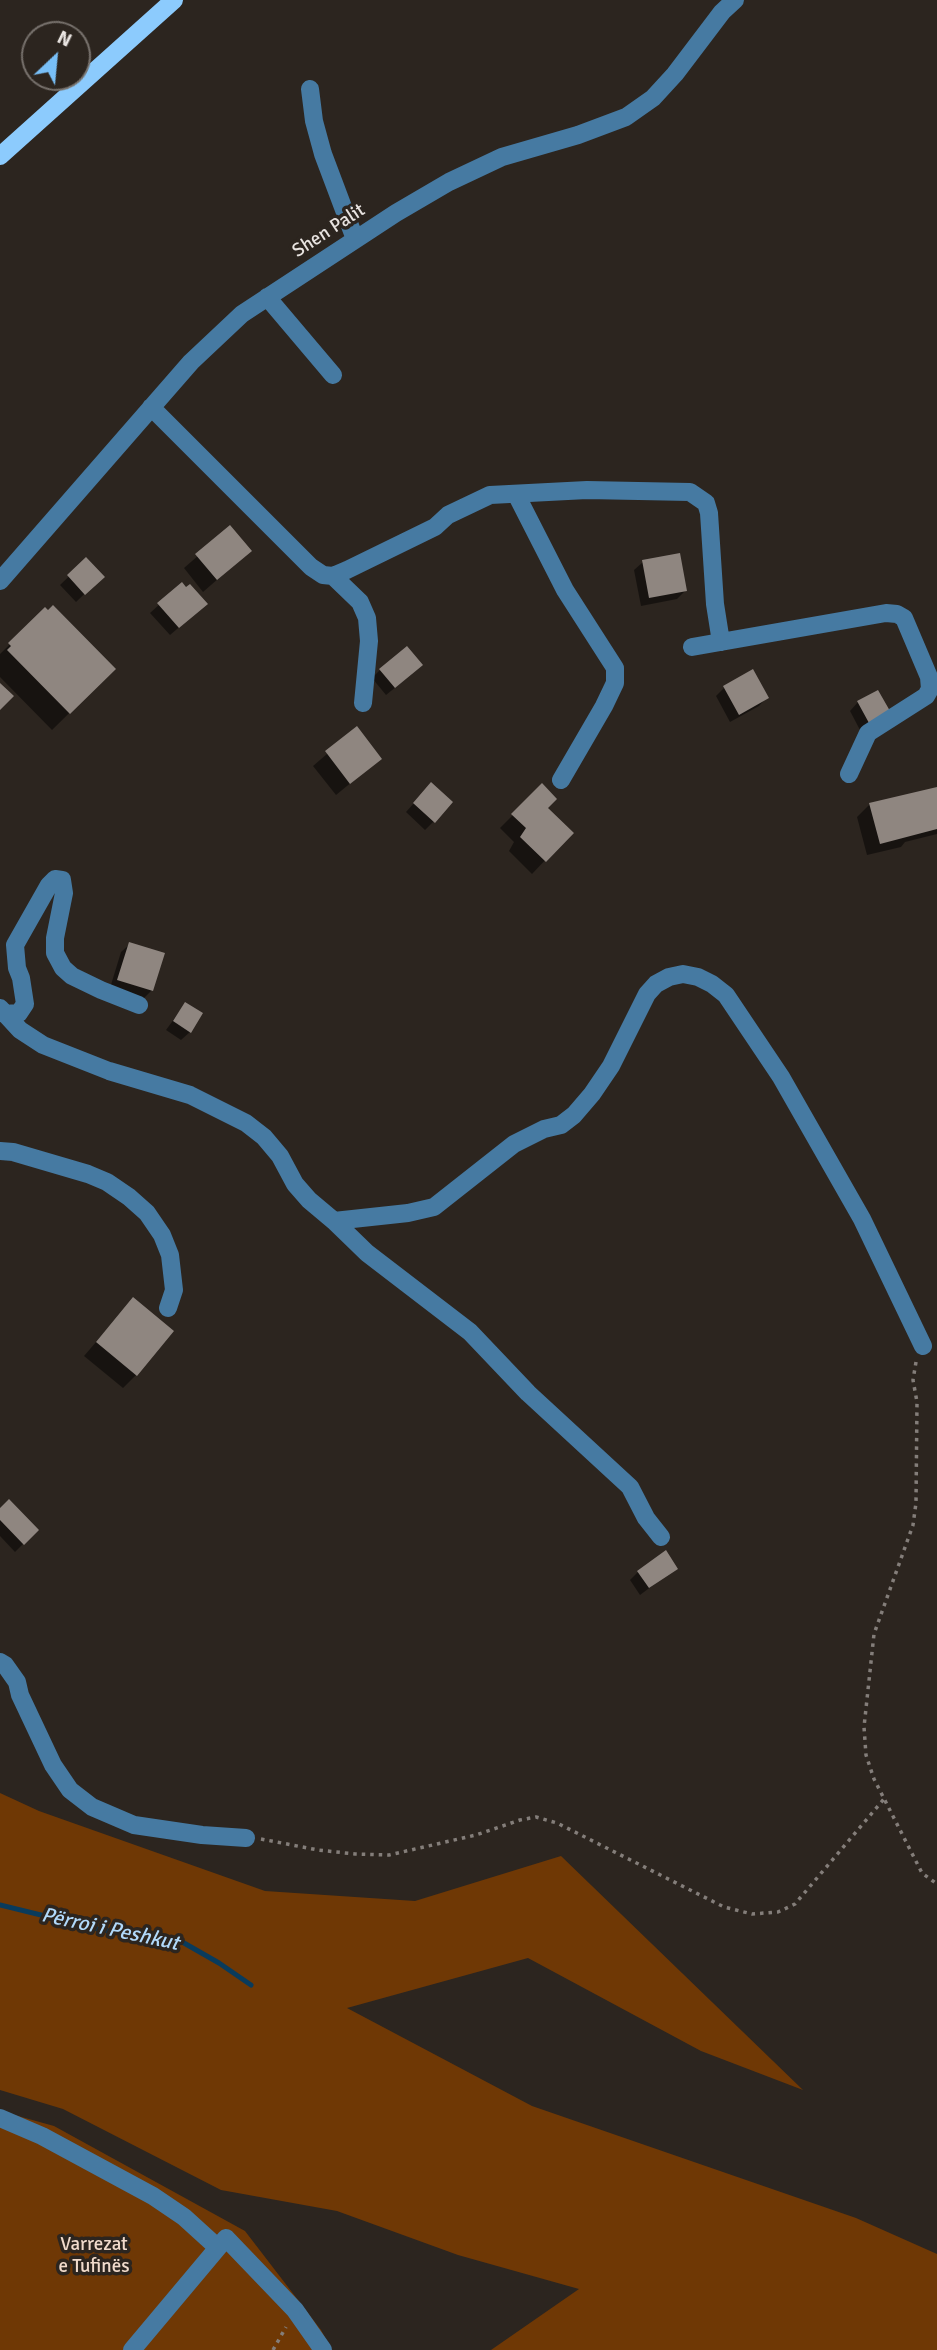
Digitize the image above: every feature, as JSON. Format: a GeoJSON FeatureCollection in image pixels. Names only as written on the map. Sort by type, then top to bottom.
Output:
{"type":"FeatureCollection","features":[{"type":"Feature","properties":{"kind":"main road"},"geometry":{"type":"LineString","coordinates":[[0,156],[174,0]]}},
{"type":"Feature","properties":{"kind":"street","name":"Shen Palit"},"geometry":{"type":"LineString","coordinates":[[0,581],[215,337],[267,297],[449,182],[502,157],[578,135],[626,117],[653,98],[675,74],[722,12],[735,0]]}},
{"type":"Feature","properties":{"kind":"street"},"geometry":{"type":"LineString","coordinates":[[310,89],[314,121],[323,154],[355,239]]}},
{"type":"Feature","properties":{"kind":"street"},"geometry":{"type":"LineString","coordinates":[[267,297],[333,376]]}},
{"type":"Feature","properties":{"kind":"street"},"geometry":{"type":"LineString","coordinates":[[151,407],[310,567],[323,575],[333,576],[435,527],[448,515],[490,495],[587,489],[690,492],[706,503],[709,513],[715,604],[721,642]]}},
{"type":"Feature","properties":{"kind":"street"},"geometry":{"type":"LineString","coordinates":[[516,494],[565,590],[615,668],[614,683],[604,706],[561,780]]}},
{"type":"Feature","properties":{"kind":"street"},"geometry":{"type":"LineString","coordinates":[[333,576],[360,601],[368,618],[369,641],[363,703]]}},
{"type":"Feature","properties":{"kind":"street"},"geometry":{"type":"LineString","coordinates":[[692,647],[886,613],[904,618],[929,677],[930,689],[917,703],[868,733],[849,774]]}},
{"type":"Feature","properties":{"kind":"street"},"geometry":{"type":"LineString","coordinates":[[2,1011],[19,1013],[25,1004],[15,945],[55,879],[62,880],[64,893],[55,938],[55,953],[63,968],[72,976],[139,1005]]}},
{"type":"Feature","properties":{"kind":"street"},"geometry":{"type":"LineString","coordinates":[[334,1221],[408,1213],[434,1207],[514,1144],[544,1129],[561,1125],[592,1094],[611,1066],[647,994],[663,981],[683,974],[712,984],[726,995],[781,1077],[862,1219],[923,1346]]}},
{"type":"Feature","properties":{"kind":"street"},"geometry":{"type":"LineString","coordinates":[[2,1011],[20,1030],[52,1050],[109,1071],[190,1095],[246,1123],[272,1147],[295,1184],[309,1200],[368,1253],[470,1332],[528,1393],[630,1487],[646,1518],[661,1537]]}},
{"type":"Feature","properties":{"kind":"street"},"geometry":{"type":"LineString","coordinates":[[0,1152],[13,1152],[88,1174],[107,1182],[147,1213],[162,1235],[170,1255],[174,1290],[168,1308]]}},
{"type":"Feature","properties":{"kind":"street"},"geometry":{"type":"LineString","coordinates":[[0,1662],[17,1682],[20,1695],[52,1765],[70,1790],[92,1807],[134,1825],[246,1838]]}},
{"type":"Feature","properties":{"kind":"street"},"geometry":{"type":"LineString","coordinates":[[0,2118],[153,2196],[184,2217],[217,2246]]}},
{"type":"Feature","properties":{"kind":"street"},"geometry":{"type":"LineString","coordinates":[[132,2350],[226,2238],[295,2309],[323,2350]]}},
{"type":"Feature","properties":{"kind":"path"},"geometry":{"type":"LineString","coordinates":[[923,1346],[914,1367],[913,1380],[918,1402],[916,1503],[913,1525],[874,1634],[864,1727],[866,1755],[874,1779],[922,1874],[937,1884]]}},
{"type":"Feature","properties":{"kind":"path"},"geometry":{"type":"LineString","coordinates":[[246,1838],[355,1854],[389,1855],[477,1835],[536,1817],[557,1823],[723,1907],[752,1914],[778,1912],[795,1904],[884,1799]]}},
{"type":"Feature","properties":{"kind":"path"},"geometry":{"type":"LineString","coordinates":[[273,2350],[295,2309]]}},
{"type":"Feature","properties":{"kind":"green space"},"geometry":{"type":"Polygon","coordinates":[[[0,1793],[39,1811],[265,1891],[415,1901],[561,1856],[803,2090],[701,2051],[528,1958],[347,2008],[532,2106],[856,2218],[937,2254],[937,2350],[491,2350],[579,2289],[458,2255],[337,2211],[221,2190],[63,2109],[0,2090],[0,1793]]]}},
{"type":"Feature","properties":{"kind":"green space","name":"Varrezat e Tufinës"},"geometry":{"type":"Polygon","coordinates":[[[0,2111],[54,2126],[245,2231],[321,2330],[332,2350],[0,2350],[0,2111]]]}},
{"type":"Feature","properties":{"kind":"building"},"geometry":{"type":"Polygon","coordinates":[[[230,525],[252,551],[217,580],[195,554],[230,525]]]}},
{"type":"Feature","properties":{"kind":"building"},"geometry":{"type":"Polygon","coordinates":[[[680,553],[687,591],[649,598],[642,560],[680,553]]]}},
{"type":"Feature","properties":{"kind":"building"},"geometry":{"type":"Polygon","coordinates":[[[86,557],[105,577],[85,595],[67,575],[86,557]]]}},
{"type":"Feature","properties":{"kind":"building"},"geometry":{"type":"Polygon","coordinates":[[[182,582],[186,587],[190,584],[208,604],[179,628],[157,603],[182,582]]]}},
{"type":"Feature","properties":{"kind":"building"},"geometry":{"type":"Polygon","coordinates":[[[53,605],[116,669],[70,714],[7,650],[11,646],[8,643],[45,607],[48,610],[53,605]]]}},
{"type":"Feature","properties":{"kind":"building"},"geometry":{"type":"Polygon","coordinates":[[[407,646],[423,665],[395,688],[379,669],[407,646]]]}},
{"type":"Feature","properties":{"kind":"building"},"geometry":{"type":"Polygon","coordinates":[[[753,669],[769,698],[739,715],[723,686],[753,669]]]}},
{"type":"Feature","properties":{"kind":"building"},"geometry":{"type":"Polygon","coordinates":[[[0,683],[14,696],[0,710],[0,683]]]}},
{"type":"Feature","properties":{"kind":"building"},"geometry":{"type":"Polygon","coordinates":[[[878,690],[890,711],[869,723],[857,701],[878,690]]]}},
{"type":"Feature","properties":{"kind":"building"},"geometry":{"type":"Polygon","coordinates":[[[357,726],[382,759],[350,784],[325,751],[357,726]]]}},
{"type":"Feature","properties":{"kind":"building"},"geometry":{"type":"Polygon","coordinates":[[[431,782],[453,802],[435,823],[413,803],[431,782]]]}},
{"type":"Feature","properties":{"kind":"building"},"geometry":{"type":"Polygon","coordinates":[[[542,783],[557,799],[548,808],[574,833],[546,862],[520,837],[526,828],[511,814],[542,783]]]}},
{"type":"Feature","properties":{"kind":"building"},"geometry":{"type":"Polygon","coordinates":[[[937,787],[937,829],[880,844],[869,803],[937,787]]]}},
{"type":"Feature","properties":{"kind":"building"},"geometry":{"type":"Polygon","coordinates":[[[129,942],[165,953],[153,991],[117,980],[129,942]]]}},
{"type":"Feature","properties":{"kind":"building"},"geometry":{"type":"Polygon","coordinates":[[[185,1002],[203,1013],[191,1033],[173,1021],[185,1002]]]}},
{"type":"Feature","properties":{"kind":"building"},"geometry":{"type":"Polygon","coordinates":[[[133,1297],[174,1331],[137,1376],[96,1342],[133,1297]]]}},
{"type":"Feature","properties":{"kind":"building"},"geometry":{"type":"Polygon","coordinates":[[[9,1499],[39,1530],[24,1545],[0,1520],[0,1508],[9,1499]]]}},
{"type":"Feature","properties":{"kind":"building"},"geometry":{"type":"Polygon","coordinates":[[[666,1550],[678,1569],[649,1588],[637,1571],[666,1550]]]}},
{"type":"Feature","properties":{"kind":"waterway","name":"Përroi i Peshkut"},"geometry":{"type":"LineString","coordinates":[[0,1905],[102,1930],[177,1939],[251,1985]]}}]}
